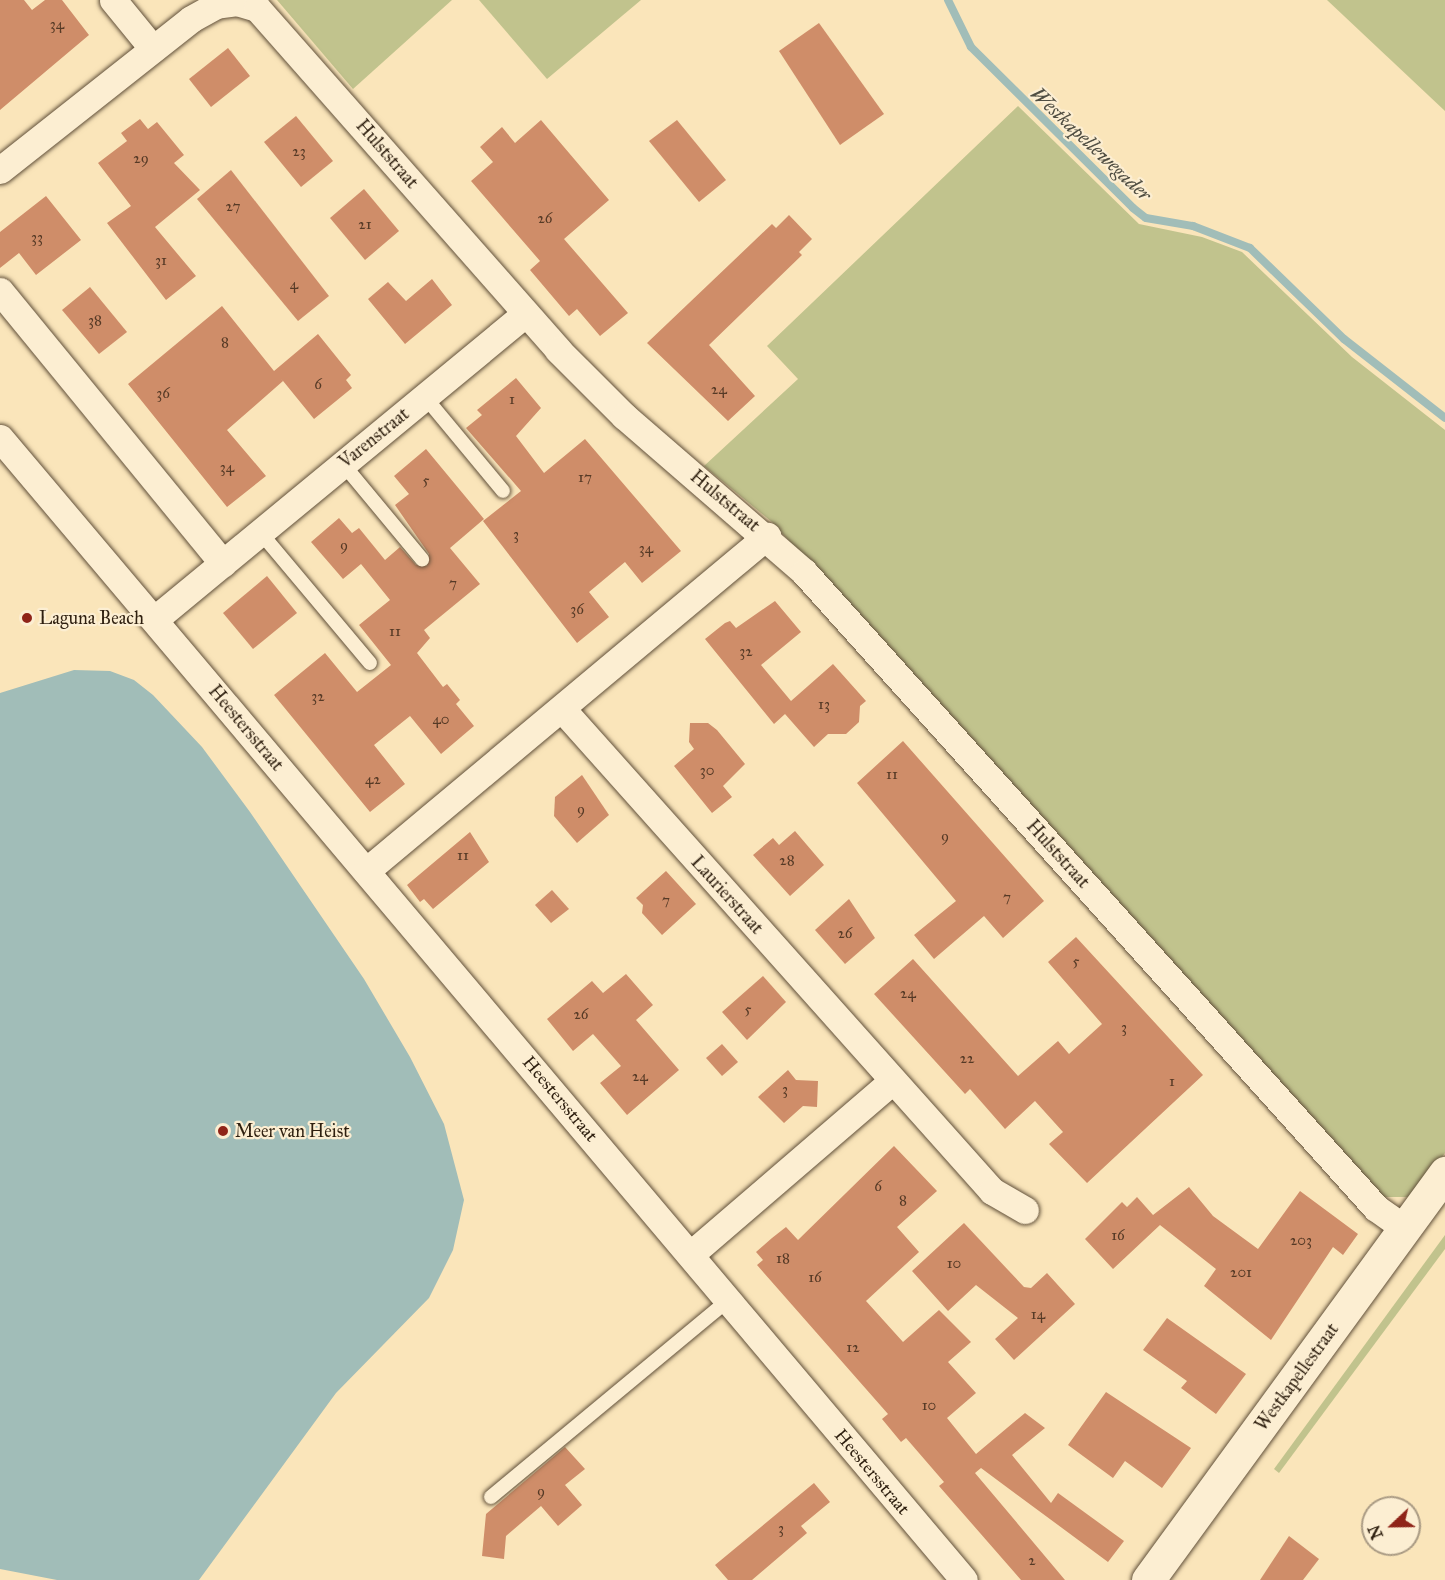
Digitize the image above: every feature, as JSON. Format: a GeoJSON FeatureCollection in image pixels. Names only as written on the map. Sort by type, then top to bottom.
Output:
{"type":"FeatureCollection","features":[{"type":"Feature","properties":{"kind":"street"},"geometry":{"type":"LineString","coordinates":[[113,0],[153,49]]}},
{"type":"Feature","properties":{"kind":"street","name":"Hulststraat"},"geometry":{"type":"LineString","coordinates":[[0,170],[153,49],[216,5],[237,2],[257,8],[525,314],[624,416],[767,536],[1376,1208],[1405,1228]]}},
{"type":"Feature","properties":{"kind":"street"},"geometry":{"type":"LineString","coordinates":[[0,291],[222,563],[155,620]]}},
{"type":"Feature","properties":{"kind":"street","name":"Varenstraat"},"geometry":{"type":"LineString","coordinates":[[222,563],[525,314]]}},
{"type":"Feature","properties":{"kind":"street","name":"Heestersstraat"},"geometry":{"type":"LineString","coordinates":[[0,438],[964,1580]]}},
{"type":"Feature","properties":{"kind":"street"},"geometry":{"type":"LineString","coordinates":[[366,871],[767,536]]}},
{"type":"Feature","properties":{"kind":"street","name":"Laurierstraat"},"geometry":{"type":"LineString","coordinates":[[562,709],[992,1191],[1025,1210]]}},
{"type":"Feature","properties":{"kind":"street"},"geometry":{"type":"LineString","coordinates":[[691,1254],[892,1081]]}},
{"type":"Feature","properties":{"kind":"street","name":"Westkapellestraat"},"geometry":{"type":"LineString","coordinates":[[1148,1580],[1445,1173]]}},
{"type":"Feature","properties":{"kind":"lane"},"geometry":{"type":"LineString","coordinates":[[425,397],[503,491]]}},
{"type":"Feature","properties":{"kind":"lane"},"geometry":{"type":"LineString","coordinates":[[343,464],[422,559]]}},
{"type":"Feature","properties":{"kind":"lane"},"geometry":{"type":"LineString","coordinates":[[260,532],[370,663]]}},
{"type":"Feature","properties":{"kind":"lane"},"geometry":{"type":"LineString","coordinates":[[491,1497],[728,1300]]}},
{"type":"Feature","properties":{"kind":"green space"},"geometry":{"type":"Polygon","coordinates":[[[277,0],[452,0],[353,89],[277,0]]]}},
{"type":"Feature","properties":{"kind":"green space"},"geometry":{"type":"Polygon","coordinates":[[[479,0],[641,0],[547,79],[479,0]]]}},
{"type":"Feature","properties":{"kind":"green space"},"geometry":{"type":"Polygon","coordinates":[[[1327,0],[1445,0],[1445,111],[1327,0]]]}},
{"type":"Feature","properties":{"kind":"green space"},"geometry":{"type":"Polygon","coordinates":[[[1018,106],[1139,224],[1202,237],[1242,252],[1352,357],[1445,430],[1445,1153],[1413,1197],[1384,1197],[772,522],[704,466],[798,379],[767,346],[1018,106]]]}},
{"type":"Feature","properties":{"kind":"green space"},"geometry":{"type":"Polygon","coordinates":[[[1445,1235],[1445,1249],[1279,1473],[1274,1469],[1445,1235]]]}},
{"type":"Feature","properties":{"kind":"water","name":"Meer van Heist"},"geometry":{"type":"Polygon","coordinates":[[[74,670],[110,671],[134,680],[153,695],[202,747],[250,812],[364,979],[410,1057],[444,1124],[464,1200],[453,1250],[429,1298],[336,1393],[199,1580],[57,1580],[0,1569],[0,693],[74,670]]]}},
{"type":"Feature","properties":{"kind":"building"},"geometry":{"type":"Polygon","coordinates":[[[0,0],[24,0],[32,10],[45,0],[62,0],[89,35],[0,110],[0,0]]]}},
{"type":"Feature","properties":{"kind":"building"},"geometry":{"type":"Polygon","coordinates":[[[819,23],[884,114],[840,145],[779,51],[819,23]]]}},
{"type":"Feature","properties":{"kind":"building"},"geometry":{"type":"Polygon","coordinates":[[[228,48],[250,76],[211,107],[189,79],[228,48]]]}},
{"type":"Feature","properties":{"kind":"building"},"geometry":{"type":"Polygon","coordinates":[[[296,116],[333,161],[301,187],[264,142],[296,116]]]}},
{"type":"Feature","properties":{"kind":"building"},"geometry":{"type":"Polygon","coordinates":[[[140,119],[148,129],[157,122],[184,155],[174,163],[200,190],[155,227],[196,276],[166,300],[107,223],[131,206],[98,163],[127,141],[121,133],[140,119]]]}},
{"type":"Feature","properties":{"kind":"building"},"geometry":{"type":"Polygon","coordinates":[[[541,120],[609,200],[564,239],[628,313],[600,336],[577,309],[569,316],[530,270],[540,261],[471,181],[493,162],[480,147],[502,127],[515,143],[541,120]]]}},
{"type":"Feature","properties":{"kind":"building"},"geometry":{"type":"Polygon","coordinates":[[[677,120],[726,180],[699,202],[649,141],[677,120]]]}},
{"type":"Feature","properties":{"kind":"building"},"geometry":{"type":"Polygon","coordinates":[[[231,170],[329,296],[298,321],[197,199],[231,170]]]}},
{"type":"Feature","properties":{"kind":"building"},"geometry":{"type":"Polygon","coordinates":[[[364,189],[399,231],[365,260],[330,218],[364,189]]]}},
{"type":"Feature","properties":{"kind":"building"},"geometry":{"type":"Polygon","coordinates":[[[46,196],[81,240],[36,275],[19,253],[0,268],[0,232],[46,196]]]}},
{"type":"Feature","properties":{"kind":"building"},"geometry":{"type":"Polygon","coordinates":[[[789,215],[812,239],[799,252],[802,255],[709,345],[755,396],[728,421],[647,343],[772,224],[776,228],[789,215]]]}},
{"type":"Feature","properties":{"kind":"building"},"geometry":{"type":"Polygon","coordinates":[[[432,279],[452,305],[405,344],[368,299],[388,282],[406,301],[432,279]]]}},
{"type":"Feature","properties":{"kind":"building"},"geometry":{"type":"Polygon","coordinates":[[[90,287],[127,332],[99,354],[62,310],[90,287]]]}},
{"type":"Feature","properties":{"kind":"building"},"geometry":{"type":"Polygon","coordinates":[[[222,306],[274,371],[318,334],[351,375],[346,380],[352,388],[314,419],[279,376],[283,381],[227,430],[266,476],[227,507],[128,384],[222,306]]]}},
{"type":"Feature","properties":{"kind":"building"},"geometry":{"type":"Polygon","coordinates":[[[516,378],[541,408],[516,436],[544,473],[585,439],[681,551],[642,583],[625,562],[589,592],[609,617],[577,643],[483,521],[521,491],[466,428],[482,415],[477,410],[516,378]]]}},
{"type":"Feature","properties":{"kind":"building"},"geometry":{"type":"Polygon","coordinates":[[[426,449],[484,519],[450,548],[480,584],[424,630],[430,638],[417,653],[443,687],[447,684],[460,700],[456,704],[474,726],[441,754],[410,716],[374,745],[405,784],[370,812],[274,695],[325,653],[357,692],[391,665],[359,625],[390,600],[361,564],[343,579],[311,542],[339,518],[352,533],[359,528],[385,560],[400,547],[416,565],[427,566],[429,554],[395,505],[409,494],[394,476],[426,449]]]}},
{"type":"Feature","properties":{"kind":"building"},"geometry":{"type":"Polygon","coordinates":[[[267,576],[297,613],[253,649],[223,613],[267,576]]]}},
{"type":"Feature","properties":{"kind":"building"},"geometry":{"type":"Polygon","coordinates":[[[775,601],[801,632],[761,665],[791,701],[833,664],[866,701],[860,706],[859,722],[846,734],[828,734],[814,747],[785,714],[774,724],[705,639],[730,621],[736,628],[775,601]]]}},
{"type":"Feature","properties":{"kind":"building"},"geometry":{"type":"Polygon","coordinates":[[[690,723],[708,723],[717,730],[745,764],[723,786],[732,797],[712,813],[674,766],[694,749],[689,742],[690,723]]]}},
{"type":"Feature","properties":{"kind":"building"},"geometry":{"type":"Polygon","coordinates":[[[903,741],[1044,901],[1003,938],[984,916],[934,959],[914,935],[956,901],[857,783],[903,741]]]}},
{"type":"Feature","properties":{"kind":"building"},"geometry":{"type":"Polygon","coordinates":[[[582,775],[609,815],[577,843],[554,816],[555,797],[582,775]]]}},
{"type":"Feature","properties":{"kind":"building"},"geometry":{"type":"Polygon","coordinates":[[[795,831],[824,865],[790,896],[753,855],[773,838],[779,845],[795,831]]]}},
{"type":"Feature","properties":{"kind":"building"},"geometry":{"type":"Polygon","coordinates":[[[470,832],[489,862],[433,909],[424,899],[420,902],[407,885],[470,832]]]}},
{"type":"Feature","properties":{"kind":"building"},"geometry":{"type":"Polygon","coordinates":[[[666,871],[696,904],[662,935],[642,913],[643,905],[636,898],[666,871]]]}},
{"type":"Feature","properties":{"kind":"building"},"geometry":{"type":"Polygon","coordinates":[[[552,890],[569,909],[551,923],[535,905],[552,890]]]}},
{"type":"Feature","properties":{"kind":"building"},"geometry":{"type":"Polygon","coordinates":[[[849,899],[875,938],[845,964],[815,930],[849,899]]]}},
{"type":"Feature","properties":{"kind":"building"},"geometry":{"type":"Polygon","coordinates":[[[1076,937],[1203,1075],[1087,1183],[1049,1144],[1063,1132],[1035,1101],[1005,1129],[970,1089],[965,1094],[874,994],[913,959],[1018,1076],[1058,1041],[1069,1054],[1102,1024],[1048,962],[1076,937]]]}},
{"type":"Feature","properties":{"kind":"building"},"geometry":{"type":"Polygon","coordinates":[[[626,974],[653,1005],[636,1020],[679,1070],[627,1115],[600,1083],[621,1066],[593,1034],[573,1051],[547,1019],[592,981],[603,993],[626,974]]]}},
{"type":"Feature","properties":{"kind":"building"},"geometry":{"type":"Polygon","coordinates":[[[763,976],[786,1002],[747,1040],[722,1012],[763,976]]]}},
{"type":"Feature","properties":{"kind":"building"},"geometry":{"type":"Polygon","coordinates":[[[722,1044],[738,1062],[722,1076],[706,1058],[722,1044]]]}},
{"type":"Feature","properties":{"kind":"building"},"geometry":{"type":"Polygon","coordinates":[[[788,1070],[796,1080],[818,1081],[817,1107],[803,1106],[784,1123],[758,1097],[788,1070]]]}},
{"type":"Feature","properties":{"kind":"building"},"geometry":{"type":"Polygon","coordinates":[[[894,1146],[937,1191],[897,1227],[919,1252],[866,1301],[903,1342],[939,1310],[971,1342],[948,1362],[976,1393],[947,1418],[976,1454],[1025,1413],[1045,1428],[1012,1455],[1051,1503],[1058,1493],[1124,1541],[1108,1562],[981,1468],[975,1473],[1065,1580],[1021,1580],[939,1486],[944,1482],[906,1438],[901,1442],[882,1419],[888,1414],[757,1265],[763,1260],[756,1252],[772,1238],[786,1227],[798,1240],[894,1146]]]}},
{"type":"Feature","properties":{"kind":"building"},"geometry":{"type":"Polygon","coordinates":[[[1189,1187],[1213,1216],[1258,1249],[1300,1191],[1358,1234],[1343,1255],[1333,1247],[1271,1340],[1204,1286],[1216,1269],[1160,1225],[1113,1269],[1085,1239],[1122,1202],[1127,1207],[1137,1197],[1153,1215],[1189,1187]]]}},
{"type":"Feature","properties":{"kind":"building"},"geometry":{"type":"Polygon","coordinates":[[[964,1223],[1024,1287],[1031,1288],[1047,1273],[1075,1304],[1014,1360],[995,1339],[1018,1318],[976,1285],[948,1311],[912,1271],[964,1223]]]}},
{"type":"Feature","properties":{"kind":"building"},"geometry":{"type":"Polygon","coordinates":[[[1167,1318],[1246,1374],[1216,1414],[1181,1388],[1187,1381],[1143,1350],[1167,1318]]]}},
{"type":"Feature","properties":{"kind":"building"},"geometry":{"type":"Polygon","coordinates":[[[1106,1392],[1191,1448],[1162,1488],[1125,1461],[1113,1478],[1068,1445],[1106,1392]]]}},
{"type":"Feature","properties":{"kind":"building"},"geometry":{"type":"Polygon","coordinates":[[[565,1447],[585,1469],[565,1485],[582,1505],[558,1526],[541,1506],[506,1536],[504,1559],[482,1556],[486,1514],[565,1447]]]}},
{"type":"Feature","properties":{"kind":"building"},"geometry":{"type":"Polygon","coordinates":[[[814,1483],[830,1502],[801,1526],[807,1533],[752,1580],[728,1580],[715,1565],[814,1483]]]}},
{"type":"Feature","properties":{"kind":"building"},"geometry":{"type":"Polygon","coordinates":[[[1289,1536],[1319,1559],[1303,1580],[1260,1580],[1289,1536]]]}},
{"type":"Feature","properties":{"kind":"waterway","name":"Westkapellewegader"},"geometry":{"type":"LineString","coordinates":[[948,0],[971,47],[1133,208],[1146,218],[1193,226],[1250,248],[1344,339],[1445,418]]}},
{"type":"Feature","properties":{"kind":"place","name":"Laguna Beach"},"geometry":{"type":"Point","coordinates":[27,618]}},
{"type":"Feature","properties":{"kind":"place","name":"Meer van Heist"},"geometry":{"type":"Point","coordinates":[223,1131]}}]}
